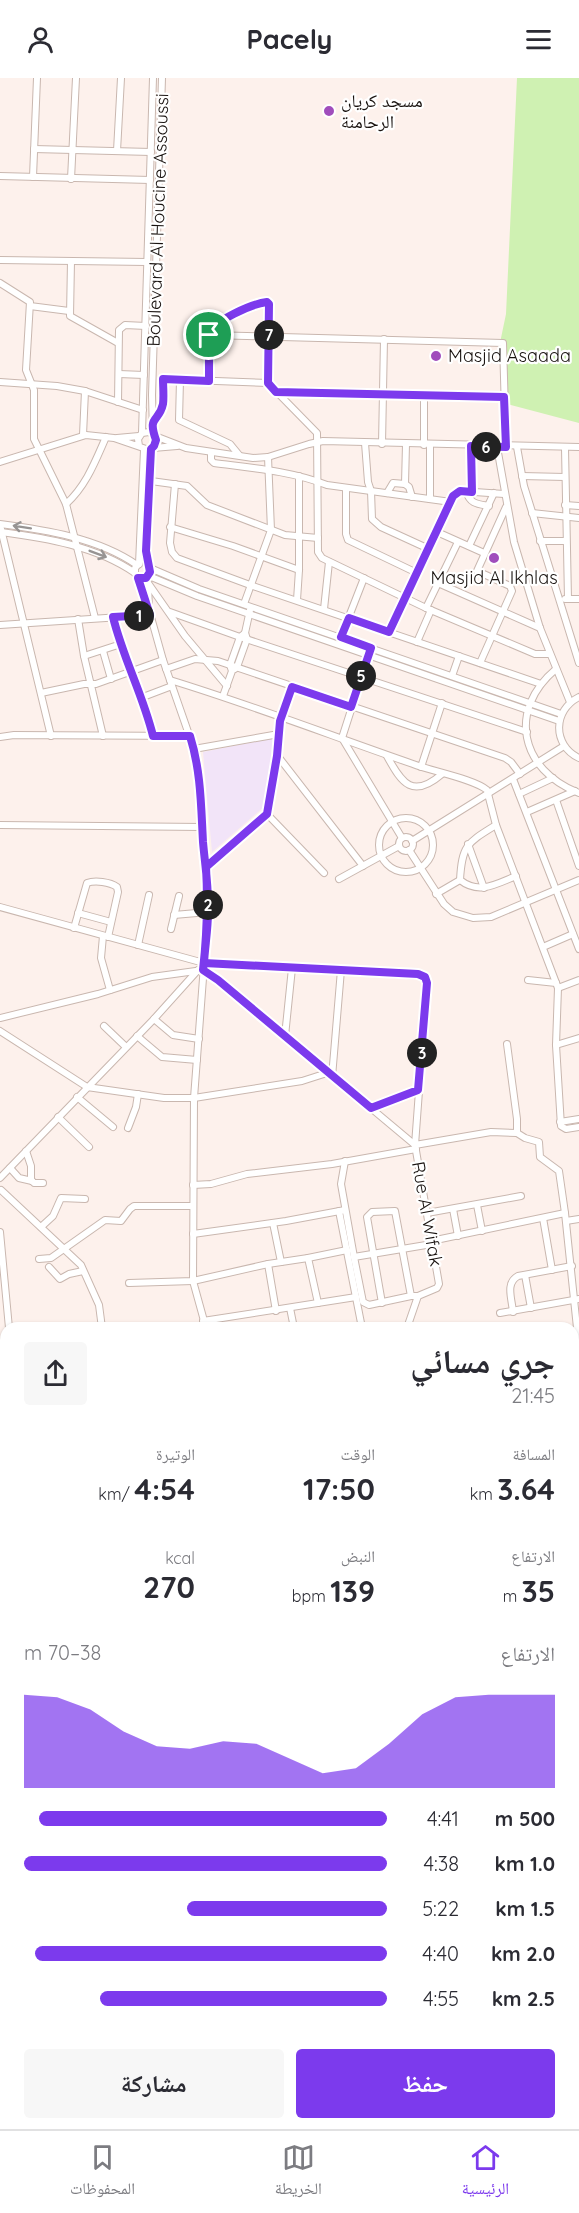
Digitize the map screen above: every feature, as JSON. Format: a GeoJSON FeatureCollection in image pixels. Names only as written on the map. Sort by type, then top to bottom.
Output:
{"type":"FeatureCollection","features":[{"type":"Feature","properties":{"kind":"street"},"geometry":{"type":"LineString","coordinates":[[33,177],[37,78]]}},
{"type":"Feature","properties":{"kind":"street"},"geometry":{"type":"LineString","coordinates":[[71,179],[76,78]]}},
{"type":"Feature","properties":{"kind":"street"},"geometry":{"type":"LineString","coordinates":[[117,152],[121,78]]}},
{"type":"Feature","properties":{"kind":"street","name":"Boulevard Al Houcine Assoussi"},"geometry":{"type":"LineString","coordinates":[[153,78],[143,410],[140,434],[147,448],[156,442],[152,422],[162,78]]}},
{"type":"Feature","properties":{"kind":"street"},"geometry":{"type":"LineString","coordinates":[[34,149],[151,152]]}},
{"type":"Feature","properties":{"kind":"street"},"geometry":{"type":"LineString","coordinates":[[0,176],[150,180]]}},
{"type":"Feature","properties":{"kind":"street"},"geometry":{"type":"LineString","coordinates":[[0,260],[147,262]]}},
{"type":"Feature","properties":{"kind":"street"},"geometry":{"type":"LineString","coordinates":[[71,261],[69,311],[72,319],[118,343]]}},
{"type":"Feature","properties":{"kind":"street"},"geometry":{"type":"LineString","coordinates":[[0,283],[28,299],[30,306],[26,370],[33,384],[33,432],[38,449],[66,504],[95,618]]}},
{"type":"Feature","properties":{"kind":"street"},"geometry":{"type":"LineString","coordinates":[[209,381],[209,335],[212,328],[253,306],[267,302],[269,304],[268,383],[315,431],[318,442],[319,556],[429,609],[535,654],[550,654]]}},
{"type":"Feature","properties":{"kind":"street"},"geometry":{"type":"LineString","coordinates":[[30,306],[69,311]]}},
{"type":"Feature","properties":{"kind":"street"},"geometry":{"type":"LineString","coordinates":[[118,402],[119,332],[123,326],[146,326]]}},
{"type":"Feature","properties":{"kind":"street"},"geometry":{"type":"LineString","coordinates":[[209,335],[503,343],[506,447]]}},
{"type":"Feature","properties":{"kind":"street"},"geometry":{"type":"LineString","coordinates":[[382,444],[384,339]]}},
{"type":"Feature","properties":{"kind":"street"},"geometry":{"type":"LineString","coordinates":[[119,374],[144,375]]}},
{"type":"Feature","properties":{"kind":"street"},"geometry":{"type":"LineString","coordinates":[[152,422],[162,406],[163,379],[268,383]]}},
{"type":"Feature","properties":{"kind":"street"},"geometry":{"type":"LineString","coordinates":[[180,380],[179,420],[230,444],[238,455]]}},
{"type":"Feature","properties":{"kind":"street"},"geometry":{"type":"LineString","coordinates":[[0,382],[85,391],[143,410]]}},
{"type":"Feature","properties":{"kind":"street"},"geometry":{"type":"LineString","coordinates":[[83,435],[85,391]]}},
{"type":"Feature","properties":{"kind":"street"},"geometry":{"type":"LineString","coordinates":[[276,392],[504,397]]}},
{"type":"Feature","properties":{"kind":"street"},"geometry":{"type":"LineString","coordinates":[[424,394],[430,499]]}},
{"type":"Feature","properties":{"kind":"street"},"geometry":{"type":"LineString","coordinates":[[110,438],[146,431],[178,446],[211,453],[268,457],[318,442],[579,447]]}},
{"type":"Feature","properties":{"kind":"street"},"geometry":{"type":"LineString","coordinates":[[0,462],[83,435],[110,438],[147,448],[178,446]]}},
{"type":"Feature","properties":{"kind":"street"},"geometry":{"type":"LineString","coordinates":[[66,504],[80,490],[110,438]]}},
{"type":"Feature","properties":{"kind":"street"},"geometry":{"type":"LineString","coordinates":[[365,443],[368,482],[371,490],[371,516],[374,522],[429,549]]}},
{"type":"Feature","properties":{"kind":"street"},"geometry":{"type":"LineString","coordinates":[[405,484],[406,444]]}},
{"type":"Feature","properties":{"kind":"street"},"geometry":{"type":"LineString","coordinates":[[471,446],[468,498],[472,503],[489,506]]}},
{"type":"Feature","properties":{"kind":"street"},"geometry":{"type":"LineString","coordinates":[[497,447],[514,542],[540,628],[570,702]]}},
{"type":"Feature","properties":{"kind":"street"},"geometry":{"type":"LineString","coordinates":[[517,447],[522,476],[540,541],[579,663]]}},
{"type":"Feature","properties":{"kind":"street"},"geometry":{"type":"LineString","coordinates":[[147,448],[151,481],[146,551],[149,567],[150,610]]}},
{"type":"Feature","properties":{"kind":"street"},"geometry":{"type":"LineString","coordinates":[[147,448],[137,575],[194,749],[199,771],[206,867],[208,912],[201,967],[199,1040],[194,1098],[193,1185],[193,1281],[204,1322]]}},
{"type":"Feature","properties":{"kind":"street"},"geometry":{"type":"LineString","coordinates":[[565,448],[568,599]]}},
{"type":"Feature","properties":{"kind":"street"},"geometry":{"type":"LineString","coordinates":[[211,453],[213,463],[269,470],[318,480],[327,485],[451,502]]}},
{"type":"Feature","properties":{"kind":"street"},"geometry":{"type":"LineString","coordinates":[[223,696],[244,636],[250,585],[271,530],[268,457]]}},
{"type":"Feature","properties":{"kind":"street"},"geometry":{"type":"LineString","coordinates":[[297,600],[299,476]]}},
{"type":"Feature","properties":{"kind":"street"},"geometry":{"type":"LineString","coordinates":[[522,476],[565,477]]}},
{"type":"Feature","properties":{"kind":"street"},"geometry":{"type":"LineString","coordinates":[[151,481],[190,488],[207,505],[271,530],[299,538],[318,538]]}},
{"type":"Feature","properties":{"kind":"street"},"geometry":{"type":"LineString","coordinates":[[387,493],[393,483],[405,484],[411,489],[412,497]]}},
{"type":"Feature","properties":{"kind":"street"},"geometry":{"type":"LineString","coordinates":[[175,484],[170,527],[171,547],[177,558],[541,684]]}},
{"type":"Feature","properties":{"kind":"street"},"geometry":{"type":"LineString","coordinates":[[346,488],[348,540],[417,573]]}},
{"type":"Feature","properties":{"kind":"street"},"geometry":{"type":"LineString","coordinates":[[389,632],[457,492],[504,494]]}},
{"type":"Feature","properties":{"kind":"street"},"geometry":{"type":"LineString","coordinates":[[469,546],[494,494]]}},
{"type":"Feature","properties":{"kind":"street"},"geometry":{"type":"LineString","coordinates":[[565,505],[579,506]]}},
{"type":"Feature","properties":{"kind":"street"},"geometry":{"type":"LineString","coordinates":[[480,663],[512,588],[478,572],[484,553],[507,507]]}},
{"type":"Feature","properties":{"kind":"street"},"geometry":{"type":"LineString","coordinates":[[532,513],[579,518]]}},
{"type":"Feature","properties":{"kind":"street"},"geometry":{"type":"LineString","coordinates":[[170,527],[233,546],[299,570]]}},
{"type":"Feature","properties":{"kind":"street"},"geometry":{"type":"LineString","coordinates":[[0,528],[75,539],[116,553],[138,564],[144,563],[189,586],[248,608],[560,717]]}},
{"type":"Feature","properties":{"kind":"street"},"geometry":{"type":"LineString","coordinates":[[0,528],[77,547],[115,561],[148,579],[341,637],[370,651],[452,676],[528,706]]}},
{"type":"Feature","properties":{"kind":"street"},"geometry":{"type":"LineString","coordinates":[[0,528],[51,736]]}},
{"type":"Feature","properties":{"kind":"street"},"geometry":{"type":"LineString","coordinates":[[436,532],[484,553]]}},
{"type":"Feature","properties":{"kind":"street"},"geometry":{"type":"LineString","coordinates":[[540,541],[566,541]]}},
{"type":"Feature","properties":{"kind":"street"},"geometry":{"type":"LineString","coordinates":[[417,642],[438,583],[458,542]]}},
{"type":"Feature","properties":{"kind":"street"},"geometry":{"type":"LineString","coordinates":[[324,609],[329,562]]}},
{"type":"Feature","properties":{"kind":"street"},"geometry":{"type":"LineString","coordinates":[[341,637],[364,578]]}},
{"type":"Feature","properties":{"kind":"street"},"geometry":{"type":"LineString","coordinates":[[148,579],[178,627],[227,686]]}},
{"type":"Feature","properties":{"kind":"street"},"geometry":{"type":"LineString","coordinates":[[438,583],[540,628]]}},
{"type":"Feature","properties":{"kind":"street"},"geometry":{"type":"LineString","coordinates":[[557,599],[579,599]]}},
{"type":"Feature","properties":{"kind":"street"},"geometry":{"type":"LineString","coordinates":[[0,625],[113,617],[150,610],[156,603],[163,604]]}},
{"type":"Feature","properties":{"kind":"street"},"geometry":{"type":"LineString","coordinates":[[170,612],[526,732]]}},
{"type":"Feature","properties":{"kind":"street"},"geometry":{"type":"LineString","coordinates":[[113,617],[131,671],[143,697],[153,736]]}},
{"type":"Feature","properties":{"kind":"street"},"geometry":{"type":"LineString","coordinates":[[78,619],[90,685],[103,736]]}},
{"type":"Feature","properties":{"kind":"street"},"geometry":{"type":"LineString","coordinates":[[84,656],[121,644]]}},
{"type":"Feature","properties":{"kind":"street"},"geometry":{"type":"LineString","coordinates":[[103,651],[111,679]]}},
{"type":"Feature","properties":{"kind":"street"},"geometry":{"type":"LineString","coordinates":[[370,651],[342,733],[343,740],[402,838]]}},
{"type":"Feature","properties":{"kind":"street"},"geometry":{"type":"LineString","coordinates":[[452,676],[459,656]]}},
{"type":"Feature","properties":{"kind":"street"},"geometry":{"type":"LineString","coordinates":[[166,669],[189,660],[204,658],[505,758],[520,774]]}},
{"type":"Feature","properties":{"kind":"street"},"geometry":{"type":"LineString","coordinates":[[41,693],[84,684],[90,685],[163,660]]}},
{"type":"Feature","properties":{"kind":"street"},"geometry":{"type":"LineString","coordinates":[[556,669],[541,684],[528,706],[526,732],[532,753],[538,763],[553,778],[577,792]]}},
{"type":"Feature","properties":{"kind":"street"},"geometry":{"type":"LineString","coordinates":[[143,697],[171,683],[223,696],[343,740],[480,786],[488,793],[496,825],[557,986],[556,1046],[560,1122],[564,1129],[579,1127]]}},
{"type":"Feature","properties":{"kind":"street"},"geometry":{"type":"LineString","coordinates":[[206,867],[267,814],[281,717],[292,687]]}},
{"type":"Feature","properties":{"kind":"street"},"geometry":{"type":"LineString","coordinates":[[579,697],[570,702],[560,717],[558,729],[564,746],[579,758]]}},
{"type":"Feature","properties":{"kind":"street"},"geometry":{"type":"LineString","coordinates":[[422,767],[442,704]]}},
{"type":"Feature","properties":{"kind":"street"},"geometry":{"type":"LineString","coordinates":[[194,749],[279,734]]}},
{"type":"Feature","properties":{"kind":"street"},"geometry":{"type":"LineString","coordinates":[[0,736],[190,736]]}},
{"type":"Feature","properties":{"kind":"street"},"geometry":{"type":"LineString","coordinates":[[412,841],[564,746]]}},
{"type":"Feature","properties":{"kind":"street"},"geometry":{"type":"LineString","coordinates":[[387,755],[397,774],[412,786],[424,787],[442,774]]}},
{"type":"Feature","properties":{"kind":"street"},"geometry":{"type":"LineString","coordinates":[[277,756],[363,866]]}},
{"type":"Feature","properties":{"kind":"street"},"geometry":{"type":"LineString","coordinates":[[519,794],[553,778]]}},
{"type":"Feature","properties":{"kind":"street"},"geometry":{"type":"LineString","coordinates":[[513,779],[579,949]]}},
{"type":"Feature","properties":{"kind":"street"},"geometry":{"type":"LineString","coordinates":[[526,812],[577,792]]}},
{"type":"Feature","properties":{"kind":"street"},"geometry":{"type":"LineString","coordinates":[[556,800],[579,866]]}},
{"type":"Feature","properties":{"kind":"street"},"geometry":{"type":"LineString","coordinates":[[267,814],[324,873]]}},
{"type":"Feature","properties":{"kind":"street"},"geometry":{"type":"LineString","coordinates":[[405,817],[412,818],[419,820],[430,830],[434,844],[433,851],[430,858],[420,868],[405,872],[398,871],[385,862],[381,855],[379,840],[381,833],[392,821],[405,817]]}},
{"type":"Feature","properties":{"kind":"street"},"geometry":{"type":"LineString","coordinates":[[0,825],[202,827]]}},
{"type":"Feature","properties":{"kind":"street"},"geometry":{"type":"LineString","coordinates":[[460,880],[462,860],[468,844],[496,825]]}},
{"type":"Feature","properties":{"kind":"street"},"geometry":{"type":"LineString","coordinates":[[402,838],[409,838],[412,841]]}},
{"type":"Feature","properties":{"kind":"street"},"geometry":{"type":"LineString","coordinates":[[339,879],[399,846],[402,838]]}},
{"type":"Feature","properties":{"kind":"street"},"geometry":{"type":"LineString","coordinates":[[399,846],[403,851],[409,850],[412,848],[412,841]]}},
{"type":"Feature","properties":{"kind":"street"},"geometry":{"type":"LineString","coordinates":[[468,844],[484,888]]}},
{"type":"Feature","properties":{"kind":"street"},"geometry":{"type":"LineString","coordinates":[[409,850],[436,894],[453,912],[479,919],[491,917],[579,880]]}},
{"type":"Feature","properties":{"kind":"street"},"geometry":{"type":"LineString","coordinates":[[460,880],[472,887],[484,888],[516,876]]}},
{"type":"Feature","properties":{"kind":"street"},"geometry":{"type":"LineString","coordinates":[[436,894],[460,880]]}},
{"type":"Feature","properties":{"kind":"street"},"geometry":{"type":"LineString","coordinates":[[74,928],[88,882],[113,884],[117,887],[118,892],[101,958],[110,990]]}},
{"type":"Feature","properties":{"kind":"street"},"geometry":{"type":"LineString","coordinates":[[138,945],[149,895]]}},
{"type":"Feature","properties":{"kind":"street"},"geometry":{"type":"LineString","coordinates":[[171,929],[179,896]]}},
{"type":"Feature","properties":{"kind":"street","name":"Rue Al Wifak"},"geometry":{"type":"LineString","coordinates":[[0,907],[138,945],[201,967],[415,1147],[439,1286],[415,1296]]}},
{"type":"Feature","properties":{"kind":"street"},"geometry":{"type":"LineString","coordinates":[[174,915],[208,912]]}},
{"type":"Feature","properties":{"kind":"street"},"geometry":{"type":"LineString","coordinates":[[78,913],[111,922]]}},
{"type":"Feature","properties":{"kind":"street"},"geometry":{"type":"LineString","coordinates":[[543,947],[573,934]]}},
{"type":"Feature","properties":{"kind":"street"},"geometry":{"type":"LineString","coordinates":[[101,1322],[99,1305],[77,1260],[0,1190],[3,1185],[0,1179],[201,967]]}},
{"type":"Feature","properties":{"kind":"street"},"geometry":{"type":"LineString","coordinates":[[0,1018],[161,975],[201,967],[292,968],[418,974],[425,977],[426,994],[415,1147]]}},
{"type":"Feature","properties":{"kind":"street"},"geometry":{"type":"LineString","coordinates":[[285,1036],[292,968]]}},
{"type":"Feature","properties":{"kind":"street"},"geometry":{"type":"LineString","coordinates":[[0,1032],[87,1087],[194,1098],[302,1081],[330,1075],[341,970]]}},
{"type":"Feature","properties":{"kind":"street"},"geometry":{"type":"LineString","coordinates":[[528,980],[557,986],[579,980]]}},
{"type":"Feature","properties":{"kind":"street"},"geometry":{"type":"LineString","coordinates":[[154,1019],[172,1035],[199,1040]]}},
{"type":"Feature","properties":{"kind":"street"},"geometry":{"type":"LineString","coordinates":[[104,1026],[126,1047]]}},
{"type":"Feature","properties":{"kind":"street"},"geometry":{"type":"LineString","coordinates":[[137,1036],[162,1057],[197,1060]]}},
{"type":"Feature","properties":{"kind":"street"},"geometry":{"type":"LineString","coordinates":[[556,1046],[579,1038]]}},
{"type":"Feature","properties":{"kind":"street"},"geometry":{"type":"LineString","coordinates":[[507,1044],[517,1119],[516,1132]]}},
{"type":"Feature","properties":{"kind":"street"},"geometry":{"type":"LineString","coordinates":[[371,1108],[418,1090]]}},
{"type":"Feature","properties":{"kind":"street"},"geometry":{"type":"LineString","coordinates":[[128,1128],[138,1094]]}},
{"type":"Feature","properties":{"kind":"street"},"geometry":{"type":"LineString","coordinates":[[77,1097],[113,1127]]}},
{"type":"Feature","properties":{"kind":"street"},"geometry":{"type":"LineString","coordinates":[[58,1117],[89,1147]]}},
{"type":"Feature","properties":{"kind":"street"},"geometry":{"type":"LineString","coordinates":[[560,1122],[579,1119]]}},
{"type":"Feature","properties":{"kind":"street"},"geometry":{"type":"LineString","coordinates":[[193,1185],[211,1184],[248,1174],[345,1161],[491,1132],[516,1132],[525,1138],[539,1142],[540,1157],[559,1171],[577,1299],[575,1322]]}},
{"type":"Feature","properties":{"kind":"street"},"geometry":{"type":"LineString","coordinates":[[26,1151],[30,1161],[32,1181]]}},
{"type":"Feature","properties":{"kind":"street"},"geometry":{"type":"LineString","coordinates":[[345,1161],[341,1179],[342,1211],[361,1322]]}},
{"type":"Feature","properties":{"kind":"street"},"geometry":{"type":"LineString","coordinates":[[10,1168],[19,1178],[43,1183]]}},
{"type":"Feature","properties":{"kind":"street"},"geometry":{"type":"LineString","coordinates":[[427,1214],[521,1196]]}},
{"type":"Feature","properties":{"kind":"street"},"geometry":{"type":"LineString","coordinates":[[41,1227],[54,1216],[61,1198],[85,1199]]}},
{"type":"Feature","properties":{"kind":"street"},"geometry":{"type":"LineString","coordinates":[[477,1205],[482,1231]]}},
{"type":"Feature","properties":{"kind":"street"},"geometry":{"type":"LineString","coordinates":[[39,1259],[51,1258],[107,1219],[121,1221],[134,1206],[193,1206]]}},
{"type":"Feature","properties":{"kind":"street"},"geometry":{"type":"LineString","coordinates":[[453,1209],[458,1236]]}},
{"type":"Feature","properties":{"kind":"street"},"geometry":{"type":"LineString","coordinates":[[193,1234],[342,1211]]}},
{"type":"Feature","properties":{"kind":"street"},"geometry":{"type":"LineString","coordinates":[[342,1211],[363,1302],[369,1305],[415,1296]]}},
{"type":"Feature","properties":{"kind":"street"},"geometry":{"type":"LineString","coordinates":[[382,1303],[367,1217],[372,1212],[395,1211],[402,1250],[415,1296],[408,1322]]}},
{"type":"Feature","properties":{"kind":"street"},"geometry":{"type":"LineString","coordinates":[[354,1257],[402,1250],[565,1213]]}},
{"type":"Feature","properties":{"kind":"street"},"geometry":{"type":"LineString","coordinates":[[543,1218],[552,1270]]}},
{"type":"Feature","properties":{"kind":"street"},"geometry":{"type":"LineString","coordinates":[[566,1221],[579,1219]]}},
{"type":"Feature","properties":{"kind":"street"},"geometry":{"type":"LineString","coordinates":[[273,1223],[281,1262]]}},
{"type":"Feature","properties":{"kind":"street"},"geometry":{"type":"LineString","coordinates":[[0,1232],[8,1322]]}},
{"type":"Feature","properties":{"kind":"street"},"geometry":{"type":"LineString","coordinates":[[129,1283],[193,1281],[268,1264],[347,1250]]}},
{"type":"Feature","properties":{"kind":"street"},"geometry":{"type":"LineString","coordinates":[[308,1258],[318,1304]]}},
{"type":"Feature","properties":{"kind":"street"},"geometry":{"type":"LineString","coordinates":[[268,1264],[276,1311]]}},
{"type":"Feature","properties":{"kind":"street"},"geometry":{"type":"LineString","coordinates":[[516,1322],[510,1284],[516,1277],[572,1266]]}},
{"type":"Feature","properties":{"kind":"street"},"geometry":{"type":"LineString","coordinates":[[49,1267],[60,1279],[83,1271]]}},
{"type":"Feature","properties":{"kind":"street"},"geometry":{"type":"LineString","coordinates":[[525,1275],[531,1308]]}},
{"type":"Feature","properties":{"kind":"street"},"geometry":{"type":"LineString","coordinates":[[216,1322],[356,1297]]}},
{"type":"Feature","properties":{"kind":"street"},"geometry":{"type":"LineString","coordinates":[[500,1313],[577,1299]]}},
{"type":"Feature","properties":{"kind":"street"},"geometry":{"type":"LineString","coordinates":[[290,1308],[293,1322]]}},
{"type":"Feature","properties":{"kind":"shaded area"},"geometry":{"type":"Polygon","coordinates":[[[274,738],[265,806],[212,852],[203,752],[274,738]]]}},
{"type":"Feature","properties":{"kind":"green space"},"geometry":{"type":"Polygon","coordinates":[[[517,78],[579,78],[579,423],[503,403],[501,338],[506,314],[517,78]]]}},
{"type":"Feature","properties":{"kind":"place","name":"مسجد كريان الرحامنة"},"geometry":{"type":"Point","coordinates":[329,111]}},
{"type":"Feature","properties":{"kind":"place","name":"Masjid Asaada"},"geometry":{"type":"Point","coordinates":[436,356]}},
{"type":"Feature","properties":{"kind":"place","name":"Masjid Al Ikhlas"},"geometry":{"type":"Point","coordinates":[494,558]}},
{"type":"Feature","properties":{"kind":"route"},"geometry":{"type":"LineString","coordinates":[[209,335],[209,381],[163,379],[162,406],[152,422],[156,444],[151,449],[146,551],[150,572],[146,578],[138,578],[150,615],[113,617],[131,671],[143,697],[153,736],[190,736],[195,755],[200,781],[206,878],[207,884],[208,893],[204,963],[418,974],[425,977],[427,983],[418,1090],[371,1108],[203,970],[204,963],[207,934],[208,912],[208,893],[206,867],[267,814],[277,756],[280,721],[292,687],[351,707],[371,648],[341,637],[349,618],[389,632],[453,496],[460,491],[472,492],[471,446],[506,447],[504,397],[276,392],[268,383],[269,304],[267,302],[232,315],[212,328],[209,335]]}}]}
